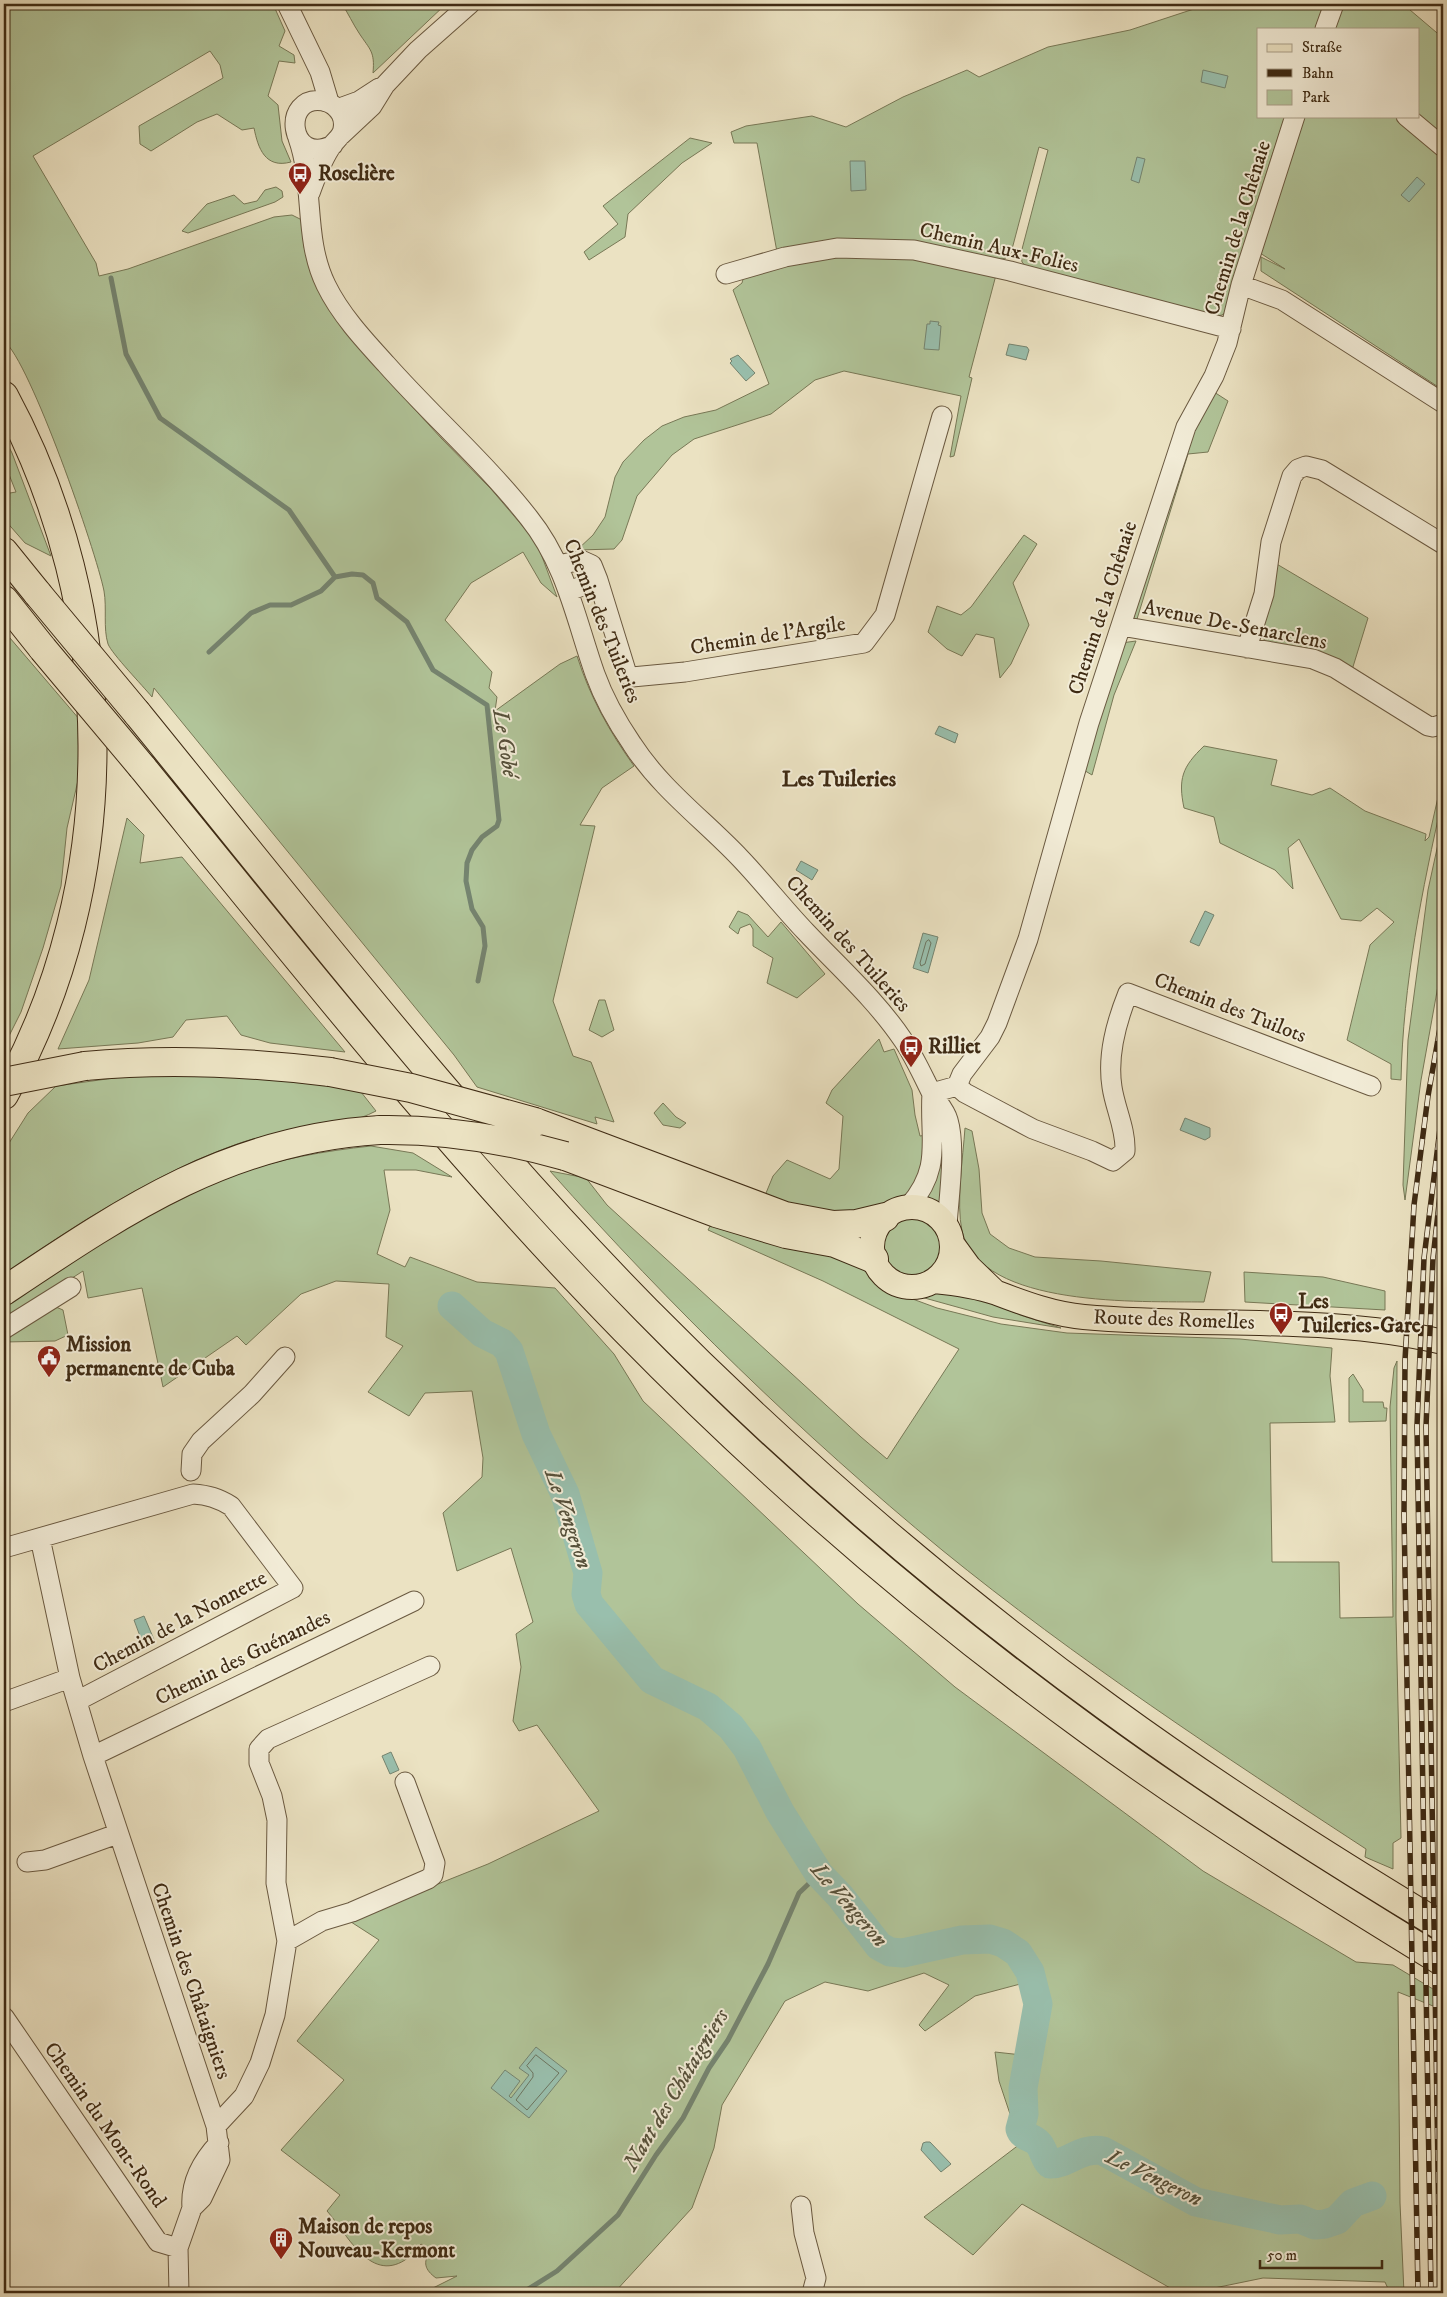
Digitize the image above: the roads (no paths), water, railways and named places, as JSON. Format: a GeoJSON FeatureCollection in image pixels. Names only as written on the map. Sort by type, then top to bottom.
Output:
{"type":"FeatureCollection","features":[{"type":"Feature","properties":{"kind":"highway"},"geometry":{"type":"LineString","coordinates":[[4,396],[33,456],[49,497],[74,581],[83,624],[91,688],[92,753],[87,842],[69,927],[43,1010],[4,1095]]}},
{"type":"Feature","properties":{"kind":"highway"},"geometry":{"type":"LineString","coordinates":[[4,552],[357,982],[526,1182],[646,1310],[772,1432],[925,1566],[1110,1710],[1252,1808],[1443,1927]]}},
{"type":"Feature","properties":{"kind":"highway"},"geometry":{"type":"LineString","coordinates":[[4,600],[340,1010],[504,1201],[633,1338],[753,1454],[900,1583],[1093,1734],[1238,1834],[1443,1962]]}},
{"type":"Feature","properties":{"kind":"highway"},"geometry":{"type":"LineString","coordinates":[[4,1082],[85,1066],[149,1061],[223,1061],[330,1072],[411,1088],[535,1122],[785,1216],[833,1225],[848,1225],[897,1212]]}},
{"type":"Feature","properties":{"kind":"highway"},"geometry":{"type":"LineString","coordinates":[[4,1291],[105,1224],[159,1193],[203,1172],[286,1144],[339,1134],[380,1130],[431,1131],[478,1136],[565,1156],[716,1213],[767,1229],[835,1243],[874,1259]]}},
{"type":"Feature","properties":{"kind":"main road"},"geometry":{"type":"LineString","coordinates":[[930,1210],[950,1235],[949,1263],[934,1281],[921,1286],[901,1286],[886,1277],[874,1259],[872,1250],[874,1234],[897,1212],[930,1210]]}},
{"type":"Feature","properties":{"kind":"main road","name":"Route des Romelles"},"geometry":{"type":"LineString","coordinates":[[950,1235],[969,1267],[996,1293]]}},
{"type":"Feature","properties":{"kind":"main road","name":"Route des Romelles"},"geometry":{"type":"LineString","coordinates":[[934,1281],[958,1284],[996,1293],[1032,1307],[1076,1316],[1143,1321],[1310,1324],[1387,1332],[1443,1342]]}},
{"type":"Feature","properties":{"kind":"street"},"geometry":{"type":"LineString","coordinates":[[287,4],[304,36],[333,105],[343,121],[337,140]]}},
{"type":"Feature","properties":{"kind":"street"},"geometry":{"type":"LineString","coordinates":[[311,54],[311,75],[308,95],[294,123],[298,138],[310,148],[318,149],[337,140],[372,106],[385,85],[418,50],[470,4]]}},
{"type":"Feature","properties":{"kind":"street"},"geometry":{"type":"LineString","coordinates":[[1324,28],[1334,4]]}},
{"type":"Feature","properties":{"kind":"street"},"geometry":{"type":"LineString","coordinates":[[300,109],[313,101],[333,105],[359,101],[385,85]]}},
{"type":"Feature","properties":{"kind":"street","name":"Chemin de la Chênaie"},"geometry":{"type":"LineString","coordinates":[[957,1086],[971,1061],[990,1038],[1014,978],[1040,902],[1089,723],[1186,426],[1214,376],[1231,329],[1241,285],[1294,118]]}},
{"type":"Feature","properties":{"kind":"street"},"geometry":{"type":"LineString","coordinates":[[1408,118],[1443,148]]}},
{"type":"Feature","properties":{"kind":"street","name":"Chemin des Tuileries"},"geometry":{"type":"LineString","coordinates":[[298,138],[306,167],[310,193],[309,219],[315,256],[325,285],[334,300],[371,348],[527,514],[542,534],[559,565],[569,591],[596,677],[613,714],[634,748],[679,801],[740,857],[885,1016],[903,1040],[932,1094],[945,1112],[950,1129],[950,1235]]}},
{"type":"Feature","properties":{"kind":"street","name":"Chemin des Tuileries"},"geometry":{"type":"LineString","coordinates":[[310,193],[337,140]]}},
{"type":"Feature","properties":{"kind":"street","name":"Chemin Aux-Folies"},"geometry":{"type":"LineString","coordinates":[[726,274],[785,257],[837,248],[914,250],[1010,271],[1231,329]]}},
{"type":"Feature","properties":{"kind":"street"},"geometry":{"type":"LineString","coordinates":[[1241,285],[1282,300],[1443,403]]}},
{"type":"Feature","properties":{"kind":"street","name":"Chemin de l'Argile"},"geometry":{"type":"LineString","coordinates":[[559,565],[581,560],[592,565],[627,674],[632,677],[685,672],[864,643],[885,615],[942,416]]}},
{"type":"Feature","properties":{"kind":"street"},"geometry":{"type":"LineString","coordinates":[[1247,648],[1264,594],[1271,542],[1292,476],[1301,468],[1310,466],[1322,470],[1443,544]]}},
{"type":"Feature","properties":{"kind":"street"},"geometry":{"type":"LineString","coordinates":[[569,591],[598,580]]}},
{"type":"Feature","properties":{"kind":"street","name":"Avenue De-Senarclens"},"geometry":{"type":"LineString","coordinates":[[1121,626],[1320,661],[1335,668],[1428,726],[1438,727],[1443,724]]}},
{"type":"Feature","properties":{"kind":"street","name":"Chemin des Tuilots"},"geometry":{"type":"LineString","coordinates":[[957,1086],[965,1094],[1033,1129],[1092,1150],[1112,1161],[1125,1150],[1125,1137],[1112,1087],[1110,1070],[1118,1018],[1128,993],[1371,1086]]}},
{"type":"Feature","properties":{"kind":"street"},"geometry":{"type":"LineString","coordinates":[[897,1212],[923,1187],[931,1163],[934,1144],[930,1116],[932,1094],[957,1086]]}},
{"type":"Feature","properties":{"kind":"street"},"geometry":{"type":"LineString","coordinates":[[4,1329],[71,1287]]}},
{"type":"Feature","properties":{"kind":"street"},"geometry":{"type":"LineString","coordinates":[[177,1498],[191,1471],[192,1454],[201,1441],[252,1394],[285,1357]]}},
{"type":"Feature","properties":{"kind":"street"},"geometry":{"type":"LineString","coordinates":[[191,1471],[205,1495]]}},
{"type":"Feature","properties":{"kind":"street","name":"Chemin de la Nonnette"},"geometry":{"type":"LineString","coordinates":[[4,1548],[177,1498],[193,1494],[205,1495],[218,1498],[231,1506],[293,1588],[77,1702]]}},
{"type":"Feature","properties":{"kind":"street","name":"Chemin des Châtaigniers"},"geometry":{"type":"LineString","coordinates":[[40,1538],[70,1678],[93,1756],[117,1834],[218,2135]]}},
{"type":"Feature","properties":{"kind":"street","name":"Chemin des Guénandes"},"geometry":{"type":"LineString","coordinates":[[93,1756],[414,1601]]}},
{"type":"Feature","properties":{"kind":"street"},"geometry":{"type":"LineString","coordinates":[[179,2293],[178,2248],[192,2208],[191,2192],[218,2135],[244,2096],[260,2063],[275,2015],[288,1941],[276,1883],[277,1820],[272,1796],[258,1758],[260,1746],[268,1739],[430,1666]]}},
{"type":"Feature","properties":{"kind":"street"},"geometry":{"type":"LineString","coordinates":[[4,1702],[70,1678]]}},
{"type":"Feature","properties":{"kind":"street"},"geometry":{"type":"LineString","coordinates":[[288,1941],[322,1920],[352,1912],[428,1880],[433,1875],[434,1863],[405,1782]]}},
{"type":"Feature","properties":{"kind":"street"},"geometry":{"type":"LineString","coordinates":[[26,1862],[45,1860],[117,1834]]}},
{"type":"Feature","properties":{"kind":"street","name":"Chemin du Mont-Rond"},"geometry":{"type":"LineString","coordinates":[[4,2017],[158,2242],[178,2248]]}},
{"type":"Feature","properties":{"kind":"street"},"geometry":{"type":"LineString","coordinates":[[801,2206],[804,2233],[816,2278],[812,2293]]}},
{"type":"Feature","properties":{"kind":"water"},"geometry":{"type":"Polygon","coordinates":[[[1203,70],[1228,76],[1225,88],[1201,82],[1203,70]]]}},
{"type":"Feature","properties":{"kind":"water"},"geometry":{"type":"Polygon","coordinates":[[[1137,157],[1145,159],[1139,183],[1131,180],[1137,157]]]}},
{"type":"Feature","properties":{"kind":"water"},"geometry":{"type":"Polygon","coordinates":[[[850,161],[865,161],[866,190],[851,191],[850,161]]]}},
{"type":"Feature","properties":{"kind":"water"},"geometry":{"type":"Polygon","coordinates":[[[1417,177],[1425,184],[1409,202],[1401,195],[1417,177]]]}},
{"type":"Feature","properties":{"kind":"water"},"geometry":{"type":"Polygon","coordinates":[[[930,321],[939,322],[938,325],[941,326],[939,350],[924,349],[927,324],[930,324],[930,321]]]}},
{"type":"Feature","properties":{"kind":"water"},"geometry":{"type":"Polygon","coordinates":[[[1009,344],[1027,347],[1029,350],[1026,360],[1006,355],[1009,344]]]}},
{"type":"Feature","properties":{"kind":"water"},"geometry":{"type":"Polygon","coordinates":[[[738,355],[755,373],[746,381],[730,363],[732,361],[730,359],[738,355]]]}},
{"type":"Feature","properties":{"kind":"water"},"geometry":{"type":"Polygon","coordinates":[[[939,726],[958,734],[955,743],[935,734],[939,726]]]}},
{"type":"Feature","properties":{"kind":"water"},"geometry":{"type":"Polygon","coordinates":[[[801,861],[818,870],[812,880],[796,870],[801,861]]]}},
{"type":"Feature","properties":{"kind":"water"},"geometry":{"type":"Polygon","coordinates":[[[1205,911],[1214,915],[1199,946],[1190,942],[1205,911]]]}},
{"type":"Feature","properties":{"kind":"water"},"geometry":{"type":"Polygon","coordinates":[[[923,933],[938,937],[928,973],[913,968],[923,933]]]}},
{"type":"Feature","properties":{"kind":"water"},"geometry":{"type":"Polygon","coordinates":[[[1185,1118],[1210,1128],[1210,1137],[1205,1140],[1180,1130],[1185,1118]]]}},
{"type":"Feature","properties":{"kind":"water"},"geometry":{"type":"Polygon","coordinates":[[[144,1616],[155,1642],[144,1647],[134,1620],[144,1616]]]}},
{"type":"Feature","properties":{"kind":"water"},"geometry":{"type":"Polygon","coordinates":[[[391,1752],[399,1770],[390,1774],[382,1756],[391,1752]]]}},
{"type":"Feature","properties":{"kind":"water"},"geometry":{"type":"Polygon","coordinates":[[[536,2047],[567,2071],[529,2118],[491,2088],[505,2070],[520,2081],[509,2096],[511,2098],[529,2075],[519,2068],[536,2047]]]}},
{"type":"Feature","properties":{"kind":"water"},"geometry":{"type":"Polygon","coordinates":[[[930,2142],[951,2164],[941,2172],[921,2150],[923,2143],[930,2142]]]}},
{"type":"Feature","properties":{"kind":"waterway"},"geometry":{"type":"LineString","coordinates":[[111,278],[126,354],[160,418],[289,510],[335,577]]}},
{"type":"Feature","properties":{"kind":"waterway","name":"Le Gobé"},"geometry":{"type":"LineString","coordinates":[[209,652],[251,613],[270,605],[291,605],[321,591],[335,577],[352,574],[363,575],[373,583],[377,598],[407,622],[433,670],[487,705],[499,820],[497,826],[482,837],[472,850],[467,863],[466,881],[472,909],[483,927],[485,946],[478,981]]}},
{"type":"Feature","properties":{"kind":"waterway","name":"Le Vengeron"},"geometry":{"type":"LineString","coordinates":[[452,1306],[482,1333],[502,1343],[509,1351],[536,1434],[565,1494],[588,1573],[586,1594],[589,1604],[652,1680],[708,1707],[731,1727],[747,1748],[780,1812],[819,1874],[840,1896],[879,1946],[890,1952],[903,1953],[962,1940],[990,1939],[1003,1943],[1018,1953],[1030,1972],[1038,2004],[1023,2088],[1024,2114],[1020,2129],[1023,2134],[1038,2143],[1050,2164],[1056,2164],[1089,2151],[1103,2151],[1196,2202],[1280,2220],[1300,2219],[1315,2225],[1337,2220],[1353,2203],[1372,2196]]}},
{"type":"Feature","properties":{"kind":"waterway","name":"Nant des Châtaigniers"},"geometry":{"type":"LineString","coordinates":[[522,2293],[557,2271],[618,2215],[656,2155],[683,2118],[709,2068],[728,2040],[768,1964],[799,1893],[819,1874]]}},
{"type":"Feature","properties":{"kind":"railway"},"geometry":{"type":"LineString","coordinates":[[1418,2293],[1404,1515],[1405,1360],[1414,1205],[1428,1096],[1443,1011]]}},
{"type":"Feature","properties":{"kind":"railway"},"geometry":{"type":"LineString","coordinates":[[1431,2293],[1417,1426],[1424,1258],[1443,1104]]}},
{"type":"Feature","properties":{"kind":"railway"},"geometry":{"type":"LineString","coordinates":[[1440,2293],[1426,1427],[1433,1258],[1443,1168]]}},
{"type":"Feature","properties":{"kind":"place","name":"Roselière"},"geometry":{"type":"Point","coordinates":[300,195]}},
{"type":"Feature","properties":{"kind":"place","name":"Rilliet"},"geometry":{"type":"Point","coordinates":[911,1068]}},
{"type":"Feature","properties":{"kind":"place","name":"Les Tuileries-Gare"},"geometry":{"type":"Point","coordinates":[1281,1335]}},
{"type":"Feature","properties":{"kind":"place","name":"Mission permanente de Cuba"},"geometry":{"type":"Point","coordinates":[49,1378]}},
{"type":"Feature","properties":{"kind":"place","name":"Maison de repos Nouveau-Kermont"},"geometry":{"type":"Point","coordinates":[281,2260]}},
{"type":"Feature","properties":{"kind":"district","name":"Les Tuileries"},"geometry":{"type":"Point","coordinates":[839,779]}}]}
